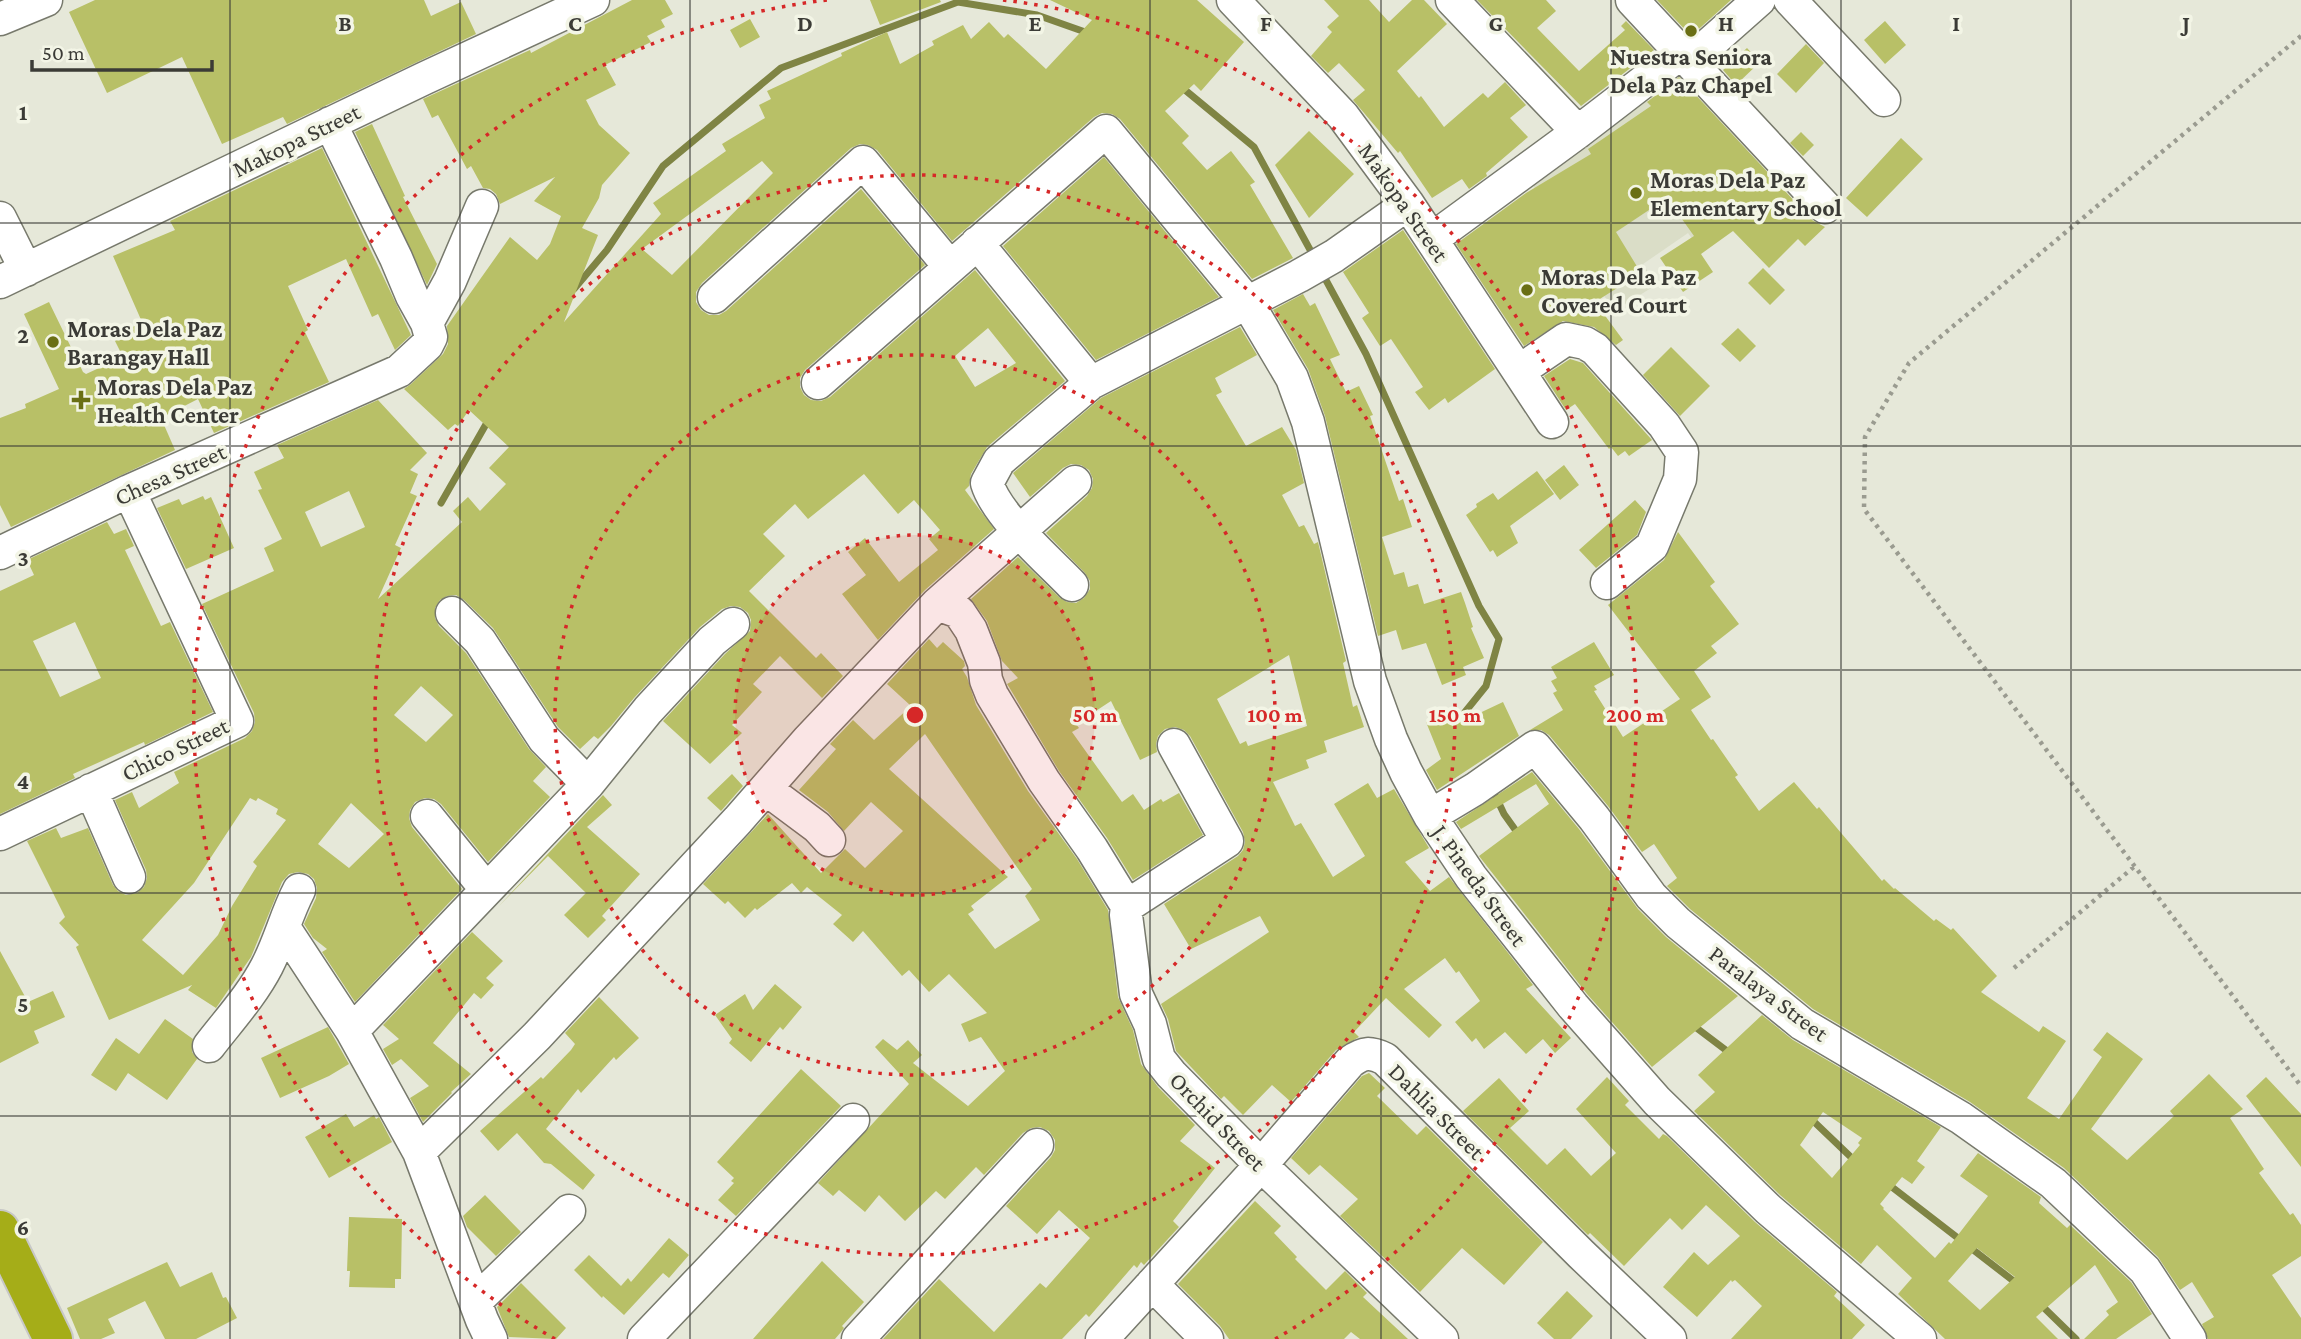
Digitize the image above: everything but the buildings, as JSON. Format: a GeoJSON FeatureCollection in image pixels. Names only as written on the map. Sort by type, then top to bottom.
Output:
{"type":"FeatureCollection","features":[{"type":"Feature","properties":{"kind":"highway"},"geometry":{"type":"LineString","coordinates":[[0,1230],[53,1339]]}},
{"type":"Feature","properties":{"kind":"street"},"geometry":{"type":"LineString","coordinates":[[0,19],[46,0]]}},
{"type":"Feature","properties":{"kind":"street","name":"Makopa Street"},"geometry":{"type":"LineString","coordinates":[[13,276],[593,0]]}},
{"type":"Feature","properties":{"kind":"street","name":"Makopa Street"},"geometry":{"type":"LineString","coordinates":[[1233,0],[1343,116],[1432,239],[1552,422]]}},
{"type":"Feature","properties":{"kind":"street"},"geometry":{"type":"LineString","coordinates":[[1452,0],[1578,132]]}},
{"type":"Feature","properties":{"kind":"street"},"geometry":{"type":"LineString","coordinates":[[1632,0],[1825,207]]}},
{"type":"Feature","properties":{"kind":"street"},"geometry":{"type":"LineString","coordinates":[[1432,239],[1686,57],[1759,0]]}},
{"type":"Feature","properties":{"kind":"street"},"geometry":{"type":"LineString","coordinates":[[1790,0],[1884,100]]}},
{"type":"Feature","properties":{"kind":"street"},"geometry":{"type":"LineString","coordinates":[[330,123],[427,323]]}},
{"type":"Feature","properties":{"kind":"street","name":"J. Pineda Street"},"geometry":{"type":"LineString","coordinates":[[977,243],[1106,131],[1247,302],[1292,378],[1308,422],[1370,681],[1391,739],[1430,816],[1471,877],[1573,1006],[1657,1101],[1768,1209],[1920,1339]]}},
{"type":"Feature","properties":{"kind":"street"},"geometry":{"type":"LineString","coordinates":[[714,297],[863,162],[950,267]]}},
{"type":"Feature","properties":{"kind":"street"},"geometry":{"type":"LineString","coordinates":[[1072,585],[1019,530],[991,496],[987,483],[999,461],[1091,383],[1299,276],[1334,256],[1408,204]]}},
{"type":"Feature","properties":{"kind":"street","name":"Chesa Street"},"geometry":{"type":"LineString","coordinates":[[0,553],[129,491],[399,371],[427,345],[430,337],[427,323],[450,281],[482,206]]}},
{"type":"Feature","properties":{"kind":"street"},"geometry":{"type":"LineString","coordinates":[[0,218],[13,276]]}},
{"type":"Feature","properties":{"kind":"street"},"geometry":{"type":"LineString","coordinates":[[818,383],[977,243],[1091,383]]}},
{"type":"Feature","properties":{"kind":"street"},"geometry":{"type":"LineString","coordinates":[[1519,371],[1566,339],[1586,343],[1595,349],[1664,425],[1682,452],[1680,479],[1652,546],[1607,583]]}},
{"type":"Feature","properties":{"kind":"street"},"geometry":{"type":"LineString","coordinates":[[419,1152],[537,1036],[766,789],[808,740],[937,604],[1075,482]]}},
{"type":"Feature","properties":{"kind":"street","name":"Chico Street"},"geometry":{"type":"LineString","coordinates":[[0,834],[237,721],[129,491]]}},
{"type":"Feature","properties":{"kind":"street","name":"Orchid Street"},"geometry":{"type":"LineString","coordinates":[[937,604],[959,612],[971,630],[984,663],[986,680],[992,695],[1044,781],[1092,849],[1127,906],[1129,951],[1136,994],[1150,1024],[1159,1059],[1261,1165],[1442,1339]]}},
{"type":"Feature","properties":{"kind":"street"},"geometry":{"type":"LineString","coordinates":[[452,613],[480,641],[544,739],[588,784]]}},
{"type":"Feature","properties":{"kind":"street"},"geometry":{"type":"LineString","coordinates":[[352,1031],[588,784],[648,710],[712,641],[733,624]]}},
{"type":"Feature","properties":{"kind":"street"},"geometry":{"type":"LineString","coordinates":[[1127,906],[1227,841],[1174,745]]}},
{"type":"Feature","properties":{"kind":"street","name":"Paralaya Street"},"geometry":{"type":"LineString","coordinates":[[1430,816],[1475,789],[1535,747],[1594,818],[1651,896],[1678,923],[1802,1024],[1961,1118],[2053,1183],[2145,1269],[2190,1339]]}},
{"type":"Feature","properties":{"kind":"street"},"geometry":{"type":"LineString","coordinates":[[766,789],[829,839]]}},
{"type":"Feature","properties":{"kind":"street"},"geometry":{"type":"LineString","coordinates":[[91,790],[129,877]]}},
{"type":"Feature","properties":{"kind":"street"},"geometry":{"type":"LineString","coordinates":[[427,816],[486,889]]}},
{"type":"Feature","properties":{"kind":"street"},"geometry":{"type":"LineString","coordinates":[[209,1046],[266,968],[285,929],[287,913],[299,890]]}},
{"type":"Feature","properties":{"kind":"street"},"geometry":{"type":"LineString","coordinates":[[285,929],[352,1031],[419,1152],[491,1339]]}},
{"type":"Feature","properties":{"kind":"street","name":"Dahlia Street"},"geometry":{"type":"LineString","coordinates":[[1102,1339],[1261,1165],[1350,1062],[1362,1054],[1372,1053],[1385,1059],[1670,1339]]}},
{"type":"Feature","properties":{"kind":"street"},"geometry":{"type":"LineString","coordinates":[[645,1339],[853,1120]]}},
{"type":"Feature","properties":{"kind":"street"},"geometry":{"type":"LineString","coordinates":[[858,1339],[1037,1146]]}},
{"type":"Feature","properties":{"kind":"street"},"geometry":{"type":"LineString","coordinates":[[476,1301],[569,1211]]}},
{"type":"Feature","properties":{"kind":"street"},"geometry":{"type":"LineString","coordinates":[[1152,1284],[1207,1339]]}},
{"type":"Feature","properties":{"kind":"path"},"geometry":{"type":"LineString","coordinates":[[2301,36],[1909,363],[1865,437],[1864,509],[2301,1086]]}},
{"type":"Feature","properties":{"kind":"path"},"geometry":{"type":"LineString","coordinates":[[2014,968],[2135,866]]}},
{"type":"Feature","properties":{"kind":"shaded area","name":"Moras Dela Paz Elementary School"},"geometry":{"type":"Polygon","coordinates":[[[1647,100],[1745,206],[1693,240],[1688,233],[1643,264],[1656,285],[1614,311],[1530,181],[1647,100]]]}},
{"type":"Feature","properties":{"kind":"waterway"},"geometry":{"type":"LineString","coordinates":[[574,289],[607,250],[663,166],[781,68],[958,2],[1037,15],[1088,33]]}},
{"type":"Feature","properties":{"kind":"waterway"},"geometry":{"type":"LineString","coordinates":[[1179,85],[1254,147],[1314,257]]}},
{"type":"Feature","properties":{"kind":"waterway"},"geometry":{"type":"LineString","coordinates":[[1321,271],[1366,354],[1479,606],[1499,639],[1486,686],[1465,712],[1469,726]]}},
{"type":"Feature","properties":{"kind":"waterway"},"geometry":{"type":"LineString","coordinates":[[441,503],[489,419]]}},
{"type":"Feature","properties":{"kind":"waterway"},"geometry":{"type":"LineString","coordinates":[[1496,797],[1519,835]]}},
{"type":"Feature","properties":{"kind":"waterway"},"geometry":{"type":"LineString","coordinates":[[1690,1023],[1731,1054]]}},
{"type":"Feature","properties":{"kind":"waterway"},"geometry":{"type":"LineString","coordinates":[[1808,1116],[1855,1161]]}},
{"type":"Feature","properties":{"kind":"waterway"},"geometry":{"type":"LineString","coordinates":[[1888,1184],[2020,1286]]}},
{"type":"Feature","properties":{"kind":"waterway"},"geometry":{"type":"LineString","coordinates":[[2039,1303],[2076,1339]]}},
{"type":"Feature","properties":{"kind":"place","name":"Nuestra Seniora Dela Paz Chapel"},"geometry":{"type":"Point","coordinates":[1691,31]}},
{"type":"Feature","properties":{"kind":"place","name":"Moras Dela Paz Elementary School"},"geometry":{"type":"Point","coordinates":[1636,193]}},
{"type":"Feature","properties":{"kind":"place","name":"Moras Dela Paz Covered Court"},"geometry":{"type":"Point","coordinates":[1527,290]}},
{"type":"Feature","properties":{"kind":"place","name":"Moras Dela Paz Barangay Hall"},"geometry":{"type":"Point","coordinates":[53,342]}},
{"type":"Feature","properties":{"kind":"place","name":"Moras Dela Paz Health Center"},"geometry":{"type":"Point","coordinates":[81,400]}}]}
